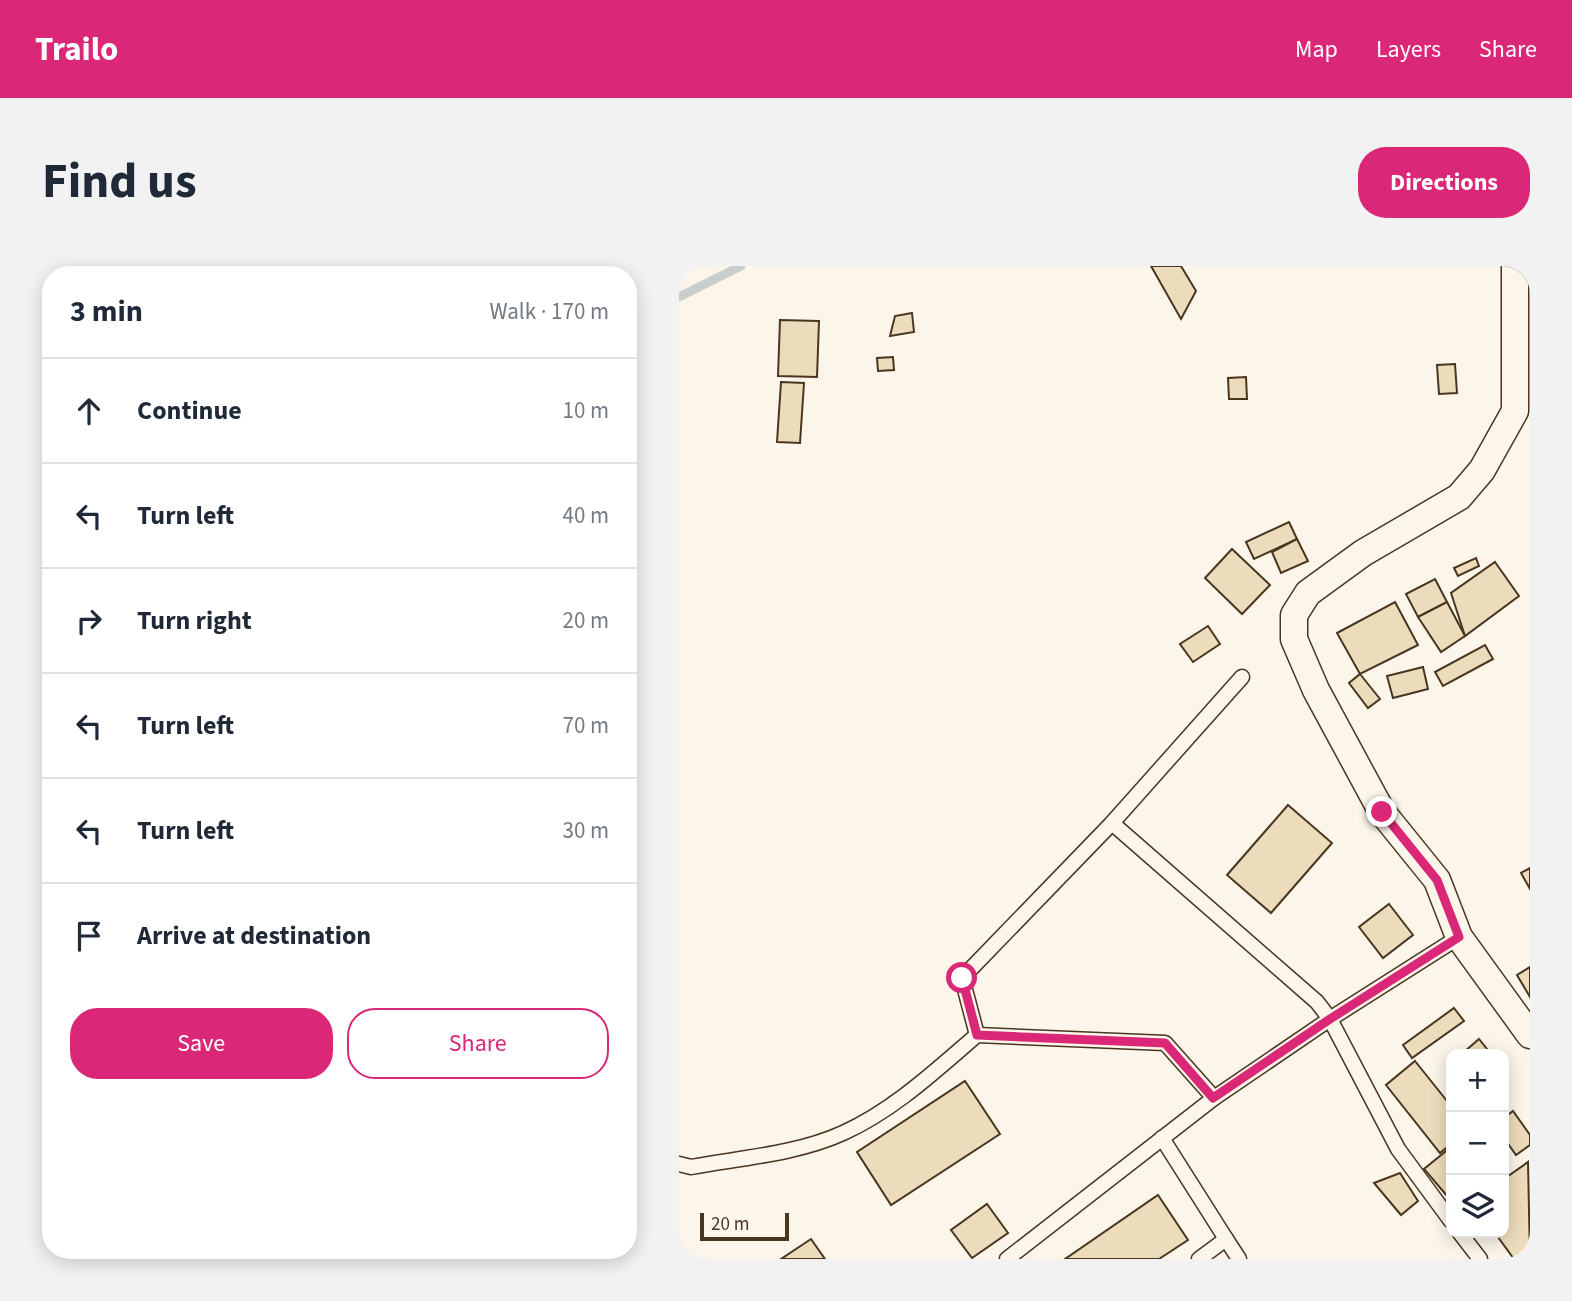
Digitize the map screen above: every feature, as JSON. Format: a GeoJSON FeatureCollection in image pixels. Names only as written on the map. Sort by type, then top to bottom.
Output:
{"type":"FeatureCollection","features":[{"type":"Feature","properties":{"kind":"street"},"geometry":{"type":"LineString","coordinates":[[1515,266],[1515,411],[1482,470],[1459,497],[1363,553],[1308,593],[1294,615],[1294,639],[1316,690],[1382,812],[1437,880],[1459,937],[1530,1035]]}},
{"type":"Feature","properties":{"kind":"lane"},"geometry":{"type":"LineString","coordinates":[[977,1035],[962,978],[1112,823],[1242,677]]}},
{"type":"Feature","properties":{"kind":"lane"},"geometry":{"type":"LineString","coordinates":[[1112,823],[1317,1002],[1330,1019],[1398,1149],[1446,1214]]}},
{"type":"Feature","properties":{"kind":"lane"},"geometry":{"type":"LineString","coordinates":[[1007,1259],[1213,1098],[1459,937]]}},
{"type":"Feature","properties":{"kind":"lane"},"geometry":{"type":"LineString","coordinates":[[679,1164],[691,1167],[776,1152],[842,1134],[907,1095],[977,1035],[1165,1043],[1213,1098]]}},
{"type":"Feature","properties":{"kind":"lane"},"geometry":{"type":"LineString","coordinates":[[1162,1138],[1239,1259]]}},
{"type":"Feature","properties":{"kind":"lane"},"geometry":{"type":"LineString","coordinates":[[1464,1238],[1480,1259]]}},
{"type":"Feature","properties":{"kind":"lane"},"geometry":{"type":"LineString","coordinates":[[1199,1259],[1226,1239]]}},
{"type":"Feature","properties":{"kind":"building"},"geometry":{"type":"Polygon","coordinates":[[[1151,266],[1181,266],[1196,291],[1181,319],[1151,266]]]}},
{"type":"Feature","properties":{"kind":"building"},"geometry":{"type":"Polygon","coordinates":[[[912,313],[914,332],[890,336],[895,316],[912,313]]]}},
{"type":"Feature","properties":{"kind":"building"},"geometry":{"type":"Polygon","coordinates":[[[780,320],[819,321],[817,377],[778,376],[780,320]]]}},
{"type":"Feature","properties":{"kind":"building"},"geometry":{"type":"Polygon","coordinates":[[[893,357],[894,370],[878,371],[877,358],[893,357]]]}},
{"type":"Feature","properties":{"kind":"building"},"geometry":{"type":"Polygon","coordinates":[[[1455,364],[1457,393],[1439,394],[1437,365],[1455,364]]]}},
{"type":"Feature","properties":{"kind":"building"},"geometry":{"type":"Polygon","coordinates":[[[1246,377],[1247,399],[1229,399],[1228,378],[1246,377]]]}},
{"type":"Feature","properties":{"kind":"building"},"geometry":{"type":"Polygon","coordinates":[[[781,382],[804,383],[800,443],[777,442],[781,382]]]}},
{"type":"Feature","properties":{"kind":"building"},"geometry":{"type":"Polygon","coordinates":[[[1289,522],[1297,539],[1254,559],[1246,542],[1289,522]]]}},
{"type":"Feature","properties":{"kind":"building"},"geometry":{"type":"Polygon","coordinates":[[[1297,539],[1308,561],[1281,573],[1272,552],[1297,539]]]}},
{"type":"Feature","properties":{"kind":"building"},"geometry":{"type":"Polygon","coordinates":[[[1232,549],[1270,585],[1242,614],[1205,578],[1232,549]]]}},
{"type":"Feature","properties":{"kind":"building"},"geometry":{"type":"Polygon","coordinates":[[[1476,558],[1479,566],[1458,576],[1454,568],[1476,558]]]}},
{"type":"Feature","properties":{"kind":"building"},"geometry":{"type":"Polygon","coordinates":[[[1495,562],[1519,596],[1465,636],[1451,593],[1495,562]]]}},
{"type":"Feature","properties":{"kind":"building"},"geometry":{"type":"Polygon","coordinates":[[[1435,579],[1447,602],[1418,617],[1406,594],[1435,579]]]}},
{"type":"Feature","properties":{"kind":"building"},"geometry":{"type":"Polygon","coordinates":[[[1395,602],[1418,645],[1360,674],[1337,633],[1395,602]]]}},
{"type":"Feature","properties":{"kind":"building"},"geometry":{"type":"Polygon","coordinates":[[[1447,602],[1465,636],[1441,652],[1418,617],[1447,602]]]}},
{"type":"Feature","properties":{"kind":"building"},"geometry":{"type":"Polygon","coordinates":[[[1208,626],[1220,644],[1193,662],[1180,644],[1208,626]]]}},
{"type":"Feature","properties":{"kind":"building"},"geometry":{"type":"Polygon","coordinates":[[[1485,645],[1493,659],[1443,686],[1435,672],[1485,645]]]}},
{"type":"Feature","properties":{"kind":"building"},"geometry":{"type":"Polygon","coordinates":[[[1423,667],[1428,689],[1393,698],[1387,676],[1423,667]]]}},
{"type":"Feature","properties":{"kind":"building"},"geometry":{"type":"Polygon","coordinates":[[[1360,674],[1380,699],[1368,708],[1349,683],[1360,674]]]}},
{"type":"Feature","properties":{"kind":"building"},"geometry":{"type":"Polygon","coordinates":[[[1288,805],[1332,843],[1271,913],[1227,875],[1288,805]]]}},
{"type":"Feature","properties":{"kind":"building"},"geometry":{"type":"Polygon","coordinates":[[[1530,868],[1530,889],[1521,873],[1530,868]]]}},
{"type":"Feature","properties":{"kind":"building"},"geometry":{"type":"Polygon","coordinates":[[[1389,904],[1413,935],[1383,958],[1359,927],[1389,904]]]}},
{"type":"Feature","properties":{"kind":"building"},"geometry":{"type":"Polygon","coordinates":[[[1530,967],[1530,997],[1517,975],[1530,967]]]}},
{"type":"Feature","properties":{"kind":"building"},"geometry":{"type":"Polygon","coordinates":[[[1454,1008],[1464,1021],[1412,1058],[1403,1045],[1454,1008]]]}},
{"type":"Feature","properties":{"kind":"building"},"geometry":{"type":"Polygon","coordinates":[[[1479,1039],[1487,1049],[1467,1049],[1479,1039]]]}},
{"type":"Feature","properties":{"kind":"building"},"geometry":{"type":"Polygon","coordinates":[[[1415,1061],[1446,1100],[1446,1148],[1440,1153],[1386,1085],[1415,1061]]]}},
{"type":"Feature","properties":{"kind":"building"},"geometry":{"type":"Polygon","coordinates":[[[965,1081],[1000,1134],[891,1205],[857,1152],[965,1081]]]}},
{"type":"Feature","properties":{"kind":"building"},"geometry":{"type":"Polygon","coordinates":[[[1513,1111],[1530,1135],[1530,1145],[1516,1155],[1509,1145],[1509,1114],[1513,1111]]]}},
{"type":"Feature","properties":{"kind":"building"},"geometry":{"type":"Polygon","coordinates":[[[1446,1151],[1446,1195],[1424,1169],[1446,1151]]]}},
{"type":"Feature","properties":{"kind":"building"},"geometry":{"type":"Polygon","coordinates":[[[1528,1162],[1530,1259],[1514,1259],[1499,1238],[1509,1238],[1509,1175],[1528,1162]]]}},
{"type":"Feature","properties":{"kind":"building"},"geometry":{"type":"Polygon","coordinates":[[[1400,1173],[1418,1201],[1401,1215],[1374,1183],[1400,1173]]]}},
{"type":"Feature","properties":{"kind":"building"},"geometry":{"type":"Polygon","coordinates":[[[1158,1195],[1188,1240],[1159,1259],[1065,1259],[1158,1195]]]}},
{"type":"Feature","properties":{"kind":"building"},"geometry":{"type":"Polygon","coordinates":[[[987,1204],[1008,1233],[972,1258],[951,1230],[987,1204]]]}},
{"type":"Feature","properties":{"kind":"building"},"geometry":{"type":"Polygon","coordinates":[[[811,1239],[825,1259],[781,1259],[811,1239]]]}},
{"type":"Feature","properties":{"kind":"waterway"},"geometry":{"type":"LineString","coordinates":[[679,297],[741,266]]}},
{"type":"Feature","properties":{"kind":"route"},"geometry":{"type":"LineString","coordinates":[[962,978],[977,1035],[1165,1043],[1213,1098],[1459,937],[1437,880],[1382,812]]}}]}
